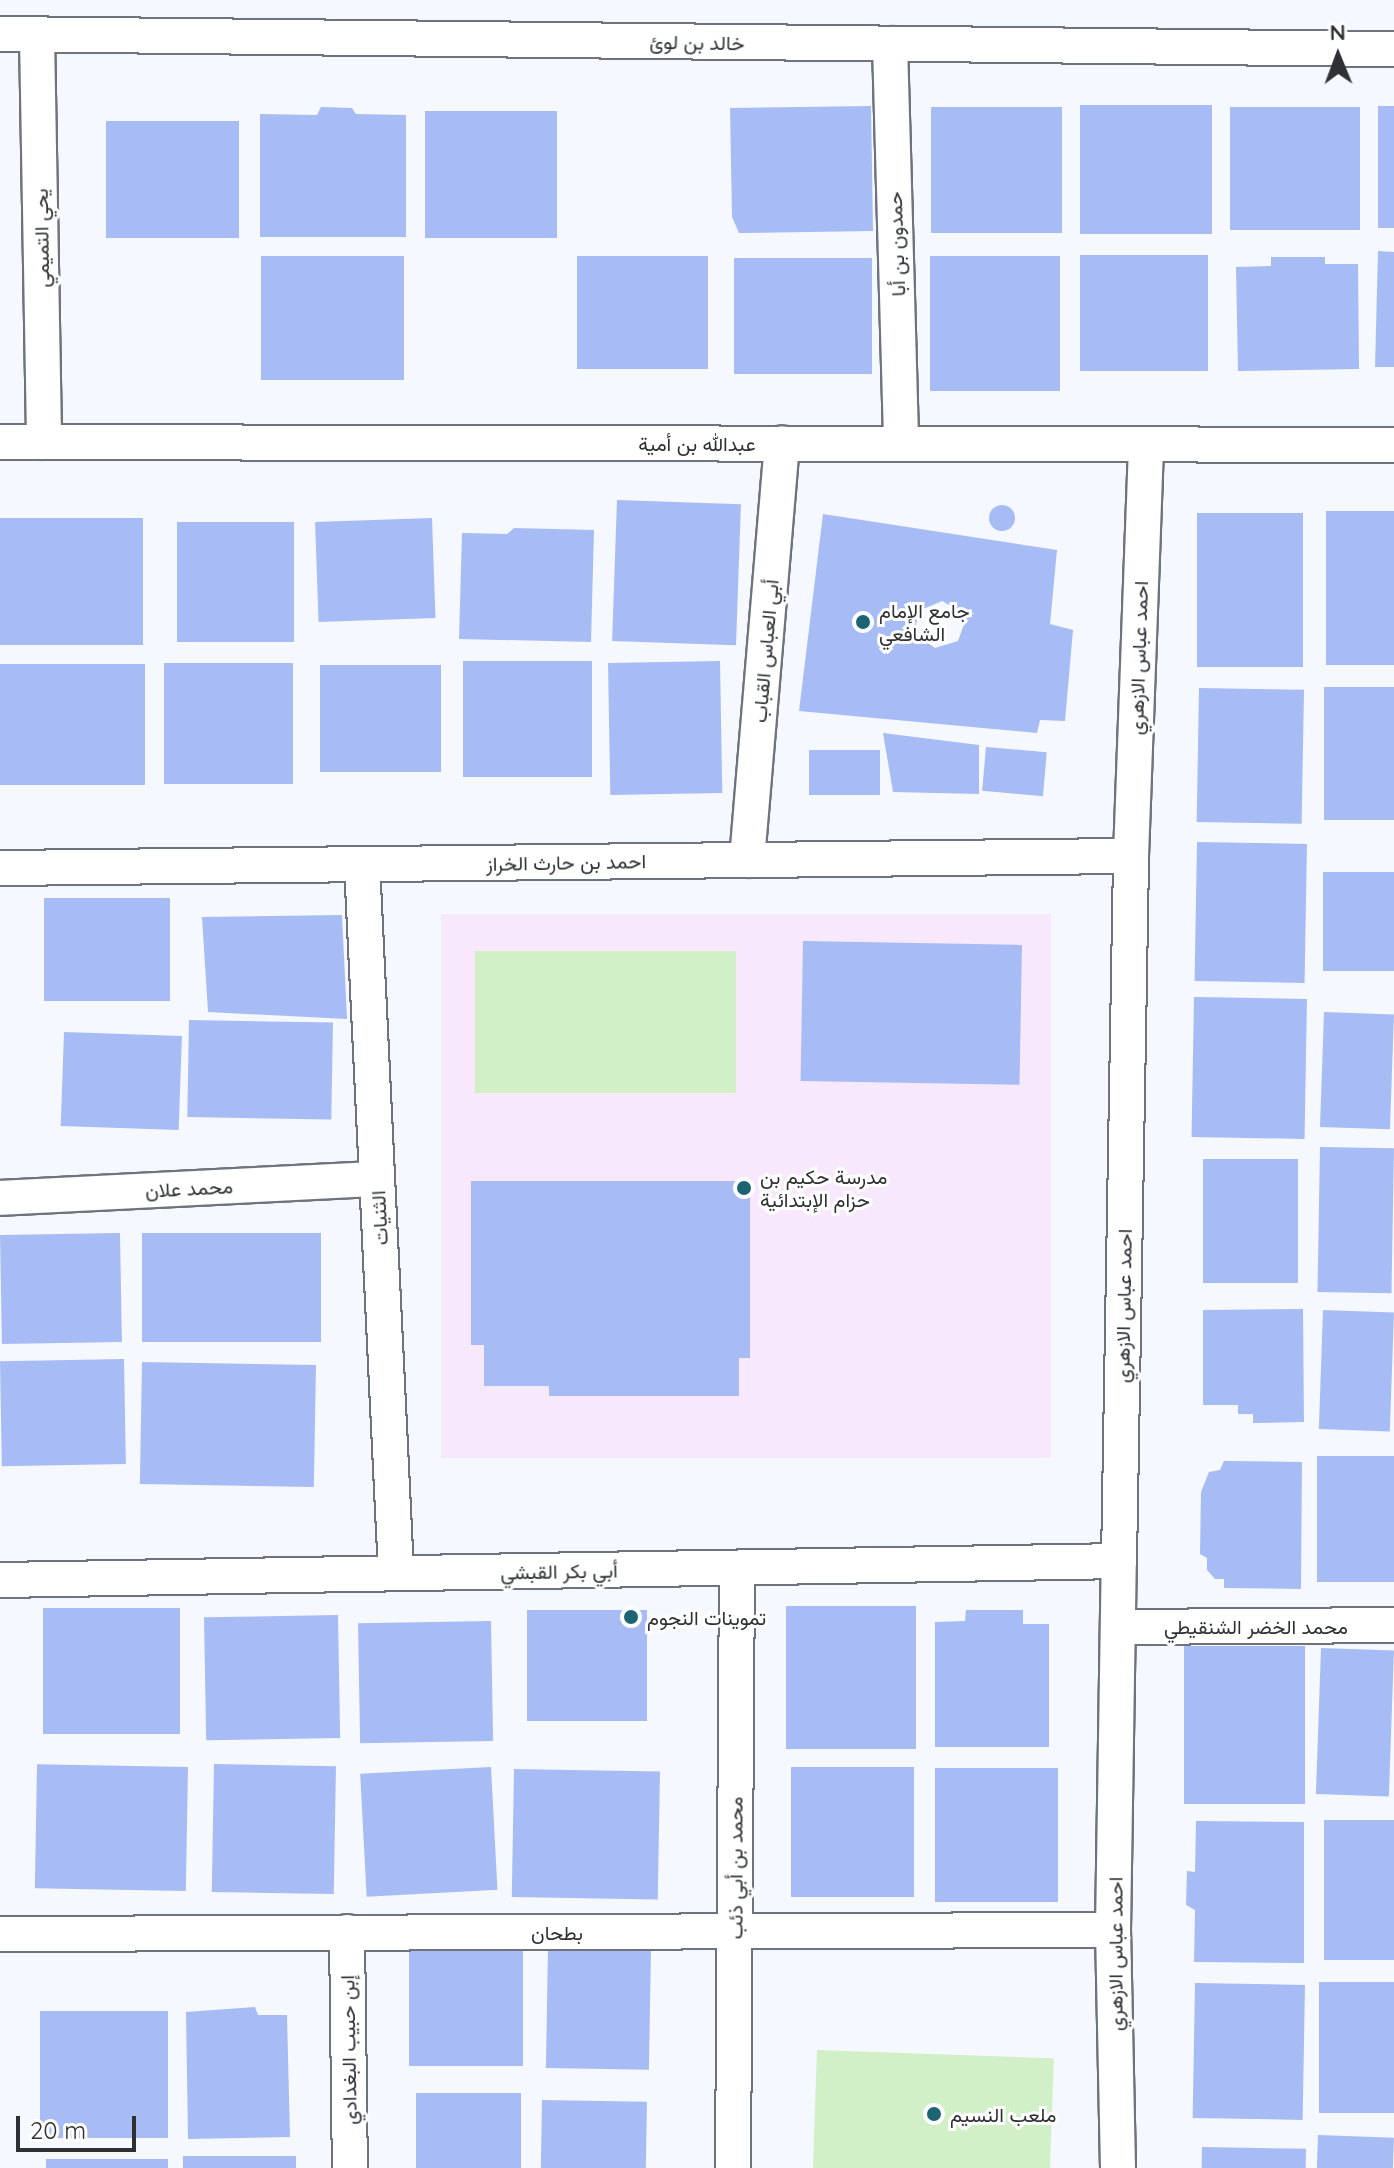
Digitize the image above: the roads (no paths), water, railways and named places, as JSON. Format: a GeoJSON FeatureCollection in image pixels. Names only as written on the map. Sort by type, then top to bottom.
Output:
{"type":"FeatureCollection","features":[{"type":"Feature","properties":{"kind":"street","name":"خالد بن لوئ"},"geometry":{"type":"LineString","coordinates":[[0,34],[1394,49]]}},
{"type":"Feature","properties":{"kind":"street","name":"يحي التميمي"},"geometry":{"type":"LineString","coordinates":[[37,35],[44,442]]}},
{"type":"Feature","properties":{"kind":"street","name":"حمدون بن أبا"},"geometry":{"type":"LineString","coordinates":[[890,44],[901,444]]}},
{"type":"Feature","properties":{"kind":"street","name":"عبدالله بن أمية"},"geometry":{"type":"LineString","coordinates":[[0,442],[1394,445]]}},
{"type":"Feature","properties":{"kind":"street","name":"أبي العباس القباب"},"geometry":{"type":"LineString","coordinates":[[747,860],[782,443]]}},
{"type":"Feature","properties":{"kind":"street","name":"احمد عباس الازهري"},"geometry":{"type":"LineString","coordinates":[[1118,2168],[1113,1930],[1131,856],[1146,444]]}},
{"type":"Feature","properties":{"kind":"street","name":"احمد بن حارث الخراز"},"geometry":{"type":"LineString","coordinates":[[0,868],[1131,856]]}},
{"type":"Feature","properties":{"kind":"street","name":"الثنيات"},"geometry":{"type":"LineString","coordinates":[[362,864],[396,1573]]}},
{"type":"Feature","properties":{"kind":"street","name":"محمد علان"},"geometry":{"type":"LineString","coordinates":[[0,1198],[377,1179]]}},
{"type":"Feature","properties":{"kind":"street","name":"أبي بكر القبشي"},"geometry":{"type":"LineString","coordinates":[[0,1580],[1119,1561]]}},
{"type":"Feature","properties":{"kind":"street","name":"محمد بن أبي ذئب"},"geometry":{"type":"LineString","coordinates":[[733,2168],[737,1568]]}},
{"type":"Feature","properties":{"kind":"street","name":"محمد الخضر الشنقيطي"},"geometry":{"type":"LineString","coordinates":[[1119,1627],[1394,1625]]}},
{"type":"Feature","properties":{"kind":"street","name":"بطحان"},"geometry":{"type":"LineString","coordinates":[[0,1934],[1113,1930]]}},
{"type":"Feature","properties":{"kind":"street","name":"إبن حبيب البغدادي"},"geometry":{"type":"LineString","coordinates":[[347,1932],[350,2168]]}},
{"type":"Feature","properties":{"kind":"place","name":"جامع الإمام الشافعي"},"geometry":{"type":"Point","coordinates":[863,622]}},
{"type":"Feature","properties":{"kind":"place","name":"مدرسة حكيم بن حزام الإبتدائية"},"geometry":{"type":"Point","coordinates":[744,1188]}},
{"type":"Feature","properties":{"kind":"place","name":"تموينات النجوم"},"geometry":{"type":"Point","coordinates":[631,1617]}},
{"type":"Feature","properties":{"kind":"place","name":"ملعب النسيم"},"geometry":{"type":"Point","coordinates":[934,2114]}}]}
